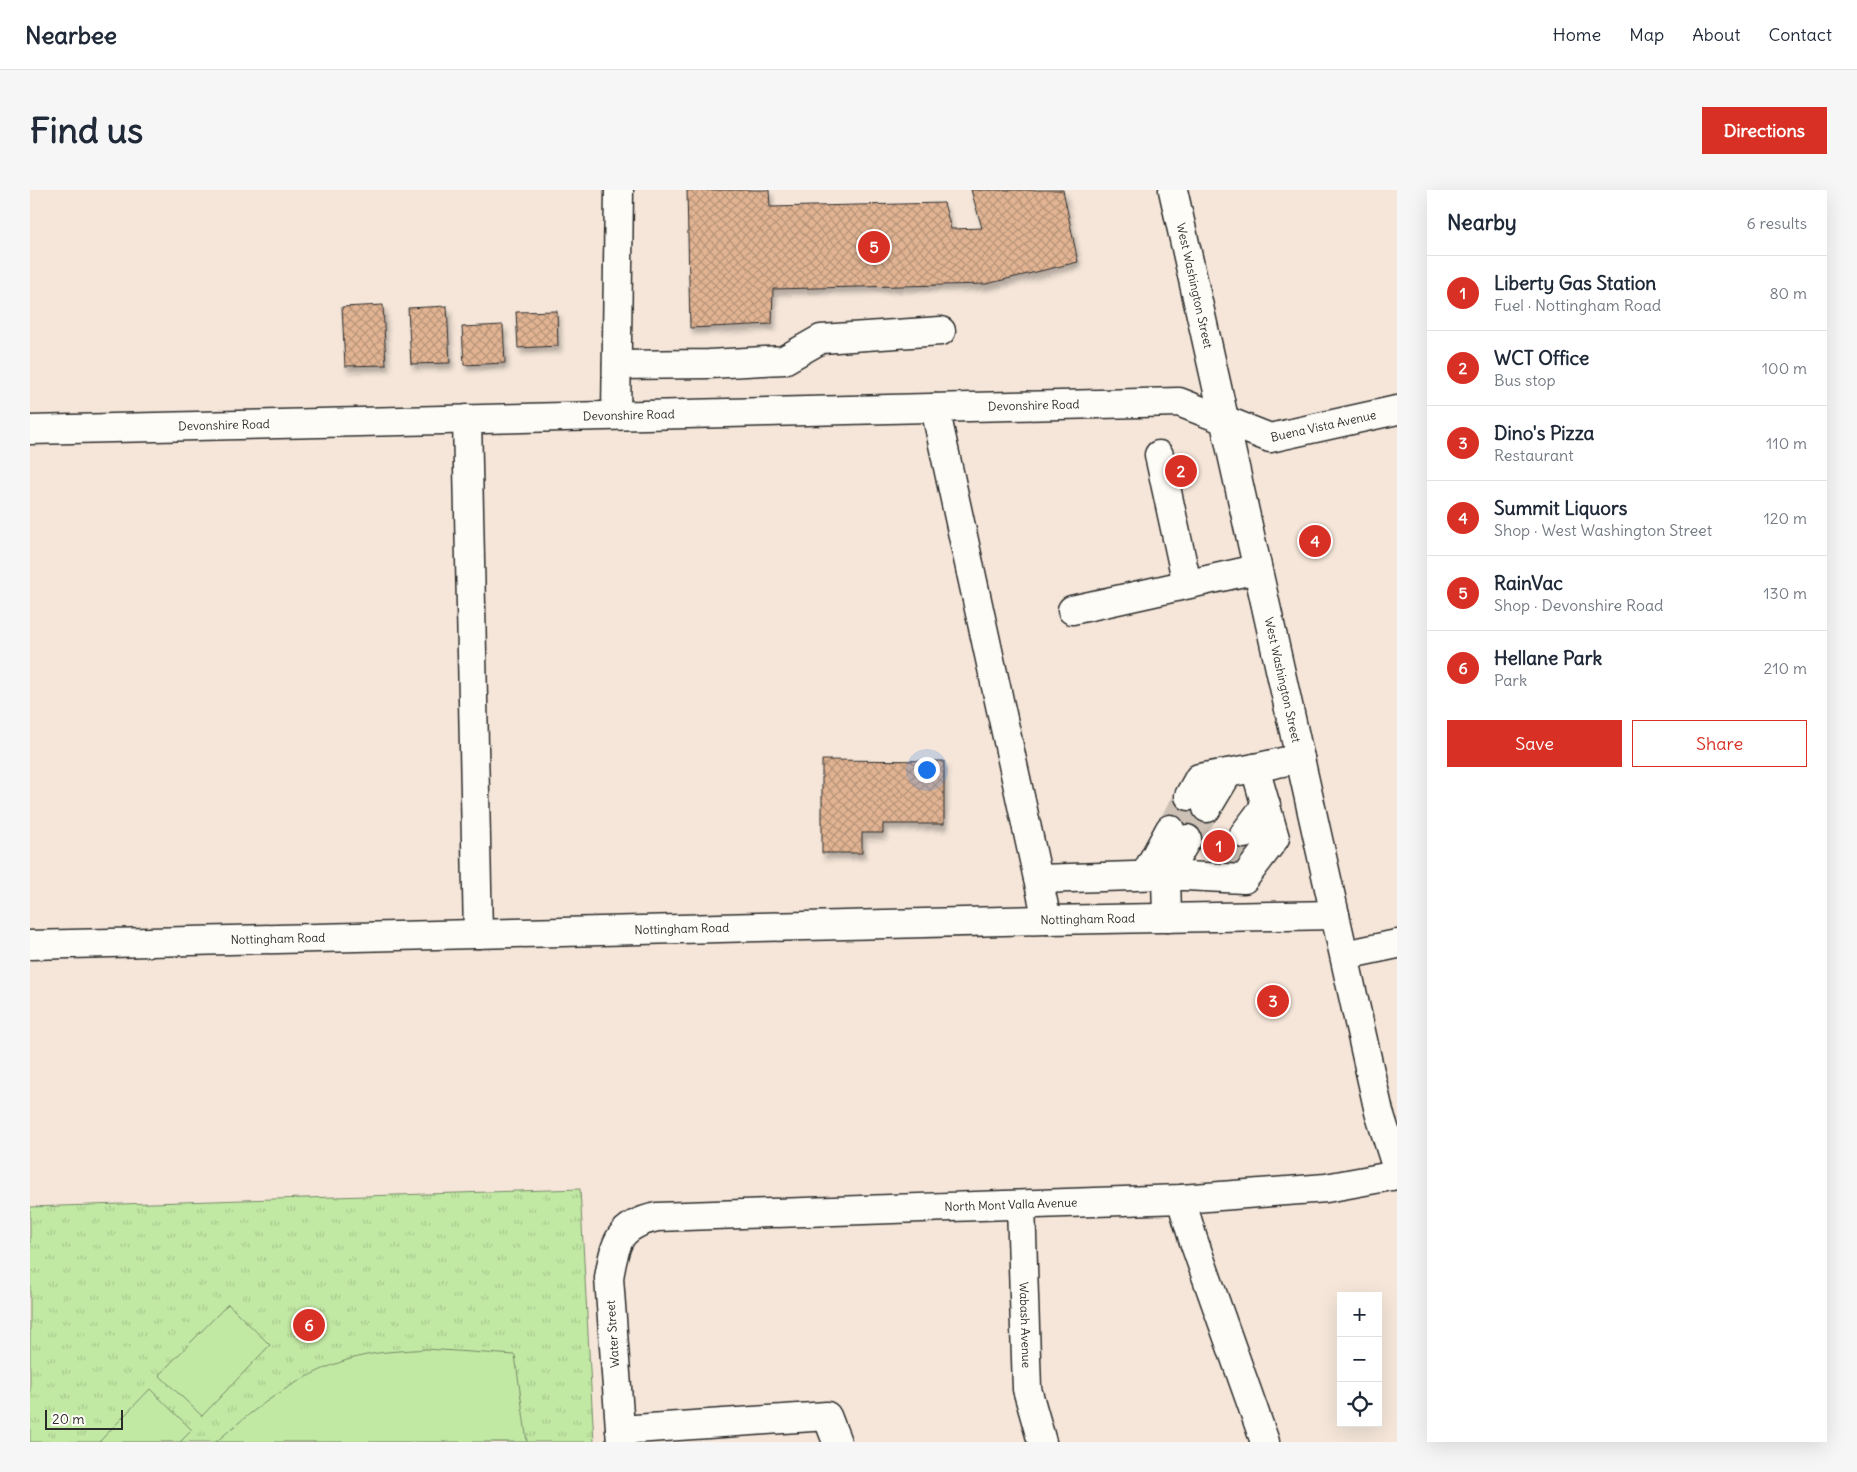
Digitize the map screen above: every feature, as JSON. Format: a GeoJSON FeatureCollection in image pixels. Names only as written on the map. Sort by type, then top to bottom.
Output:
{"type":"FeatureCollection","features":[{"type":"Feature","properties":{"kind":"street"},"geometry":{"type":"LineString","coordinates":[[616,415],[618,190]]}},
{"type":"Feature","properties":{"kind":"street","name":"West Washington Street"},"geometry":{"type":"LineString","coordinates":[[1173,190],[1379,1112],[1397,1169]]}},
{"type":"Feature","properties":{"kind":"street"},"geometry":{"type":"LineString","coordinates":[[617,365],[709,364],[784,360],[821,339],[941,331]]}},
{"type":"Feature","properties":{"kind":"street","name":"Devonshire Road"},"geometry":{"type":"LineString","coordinates":[[30,430],[1179,402],[1223,419]]}},
{"type":"Feature","properties":{"kind":"street"},"geometry":{"type":"LineString","coordinates":[[935,408],[1047,920]]}},
{"type":"Feature","properties":{"kind":"street","name":"Buena Vista Avenue"},"geometry":{"type":"LineString","coordinates":[[1223,419],[1270,438],[1397,410]]}},
{"type":"Feature","properties":{"kind":"street"},"geometry":{"type":"LineString","coordinates":[[468,419],[478,934]]}},
{"type":"Feature","properties":{"kind":"street"},"geometry":{"type":"LineString","coordinates":[[1159,455],[1186,584]]}},
{"type":"Feature","properties":{"kind":"street"},"geometry":{"type":"LineString","coordinates":[[1072,610],[1257,569]]}},
{"type":"Feature","properties":{"kind":"street"},"geometry":{"type":"LineString","coordinates":[[1198,802],[1199,778],[1300,758]]}},
{"type":"Feature","properties":{"kind":"street"},"geometry":{"type":"LineString","coordinates":[[1038,879],[1222,872],[1244,879],[1275,838],[1255,768]]}},
{"type":"Feature","properties":{"kind":"street"},"geometry":{"type":"LineString","coordinates":[[1244,834],[1268,813],[1312,812]]}},
{"type":"Feature","properties":{"kind":"street"},"geometry":{"type":"LineString","coordinates":[[1167,918],[1155,875],[1179,834]]}},
{"type":"Feature","properties":{"kind":"street"},"geometry":{"type":"LineString","coordinates":[[1222,872],[1227,917]]}},
{"type":"Feature","properties":{"kind":"street","name":"Nottingham Road"},"geometry":{"type":"LineString","coordinates":[[30,945],[1047,920],[1336,915]]}},
{"type":"Feature","properties":{"kind":"street"},"geometry":{"type":"LineString","coordinates":[[1344,955],[1397,944]]}},
{"type":"Feature","properties":{"kind":"street","name":"North Mont Valla Avenue"},"geometry":{"type":"LineString","coordinates":[[625,1229],[641,1220],[657,1217],[1181,1199],[1326,1188],[1397,1175]]}},
{"type":"Feature","properties":{"kind":"street"},"geometry":{"type":"LineString","coordinates":[[1181,1199],[1193,1240],[1265,1442]]}},
{"type":"Feature","properties":{"kind":"street","name":"Wabash Avenue"},"geometry":{"type":"LineString","coordinates":[[1021,1205],[1027,1389],[1042,1442]]}},
{"type":"Feature","properties":{"kind":"street","name":"Water Street"},"geometry":{"type":"LineString","coordinates":[[621,1436],[609,1278],[613,1254],[625,1229]]}},
{"type":"Feature","properties":{"kind":"street"},"geometry":{"type":"LineString","coordinates":[[621,1436],[828,1416],[837,1442]]}},
{"type":"Feature","properties":{"kind":"green space"},"geometry":{"type":"Polygon","coordinates":[[[580,1189],[594,1442],[30,1442],[30,1207],[580,1189]]]}},
{"type":"Feature","properties":{"kind":"green space"},"geometry":{"type":"Polygon","coordinates":[[[228,1304],[270,1345],[202,1416],[159,1375],[228,1304]]]}},
{"type":"Feature","properties":{"kind":"green space"},"geometry":{"type":"Polygon","coordinates":[[[426,1349],[515,1355],[527,1442],[216,1442],[266,1402],[302,1379],[321,1370],[370,1354],[426,1349]]]}},
{"type":"Feature","properties":{"kind":"green space"},"geometry":{"type":"Polygon","coordinates":[[[150,1389],[192,1430],[180,1442],[99,1442],[150,1389]]]}},
{"type":"Feature","properties":{"kind":"building"},"geometry":{"type":"Polygon","coordinates":[[[687,190],[769,190],[770,207],[944,203],[951,229],[982,228],[971,190],[1063,190],[1078,262],[986,284],[773,289],[772,324],[690,328],[687,190]]]}},
{"type":"Feature","properties":{"kind":"building"},"geometry":{"type":"Polygon","coordinates":[[[383,305],[386,365],[345,366],[342,307],[383,305]]]}},
{"type":"Feature","properties":{"kind":"building"},"geometry":{"type":"Polygon","coordinates":[[[447,306],[450,363],[411,364],[408,308],[447,306]]]}},
{"type":"Feature","properties":{"kind":"building"},"geometry":{"type":"Polygon","coordinates":[[[557,311],[558,346],[518,348],[516,312],[557,311]]]}},
{"type":"Feature","properties":{"kind":"building"},"geometry":{"type":"Polygon","coordinates":[[[503,325],[505,363],[464,365],[462,327],[503,325]]]}},
{"type":"Feature","properties":{"kind":"building"},"geometry":{"type":"Polygon","coordinates":[[[822,760],[944,761],[944,824],[883,824],[883,833],[862,833],[862,853],[822,853],[822,760]]]}},
{"type":"Feature","properties":{"kind":"tunnel"},"geometry":{"type":"LineString","coordinates":[[1170,829],[1189,796]]}},
{"type":"Feature","properties":{"kind":"tunnel"},"geometry":{"type":"LineString","coordinates":[[1187,839],[1207,808]]}},
{"type":"Feature","properties":{"kind":"tunnel"},"geometry":{"type":"LineString","coordinates":[[1224,863],[1244,834]]}},
{"type":"Feature","properties":{"kind":"place","name":"RainVac"},"geometry":{"type":"Point","coordinates":[874,247]}},
{"type":"Feature","properties":{"kind":"place","name":"WCT Office"},"geometry":{"type":"Point","coordinates":[1181,471]}},
{"type":"Feature","properties":{"kind":"place","name":"Summit Liquors"},"geometry":{"type":"Point","coordinates":[1315,541]}},
{"type":"Feature","properties":{"kind":"place","name":"Liberty Gas Station"},"geometry":{"type":"Point","coordinates":[1219,846]}},
{"type":"Feature","properties":{"kind":"place","name":"Dino's Pizza"},"geometry":{"type":"Point","coordinates":[1273,1001]}},
{"type":"Feature","properties":{"kind":"place","name":"Hellane Park"},"geometry":{"type":"Point","coordinates":[309,1325]}}]}
